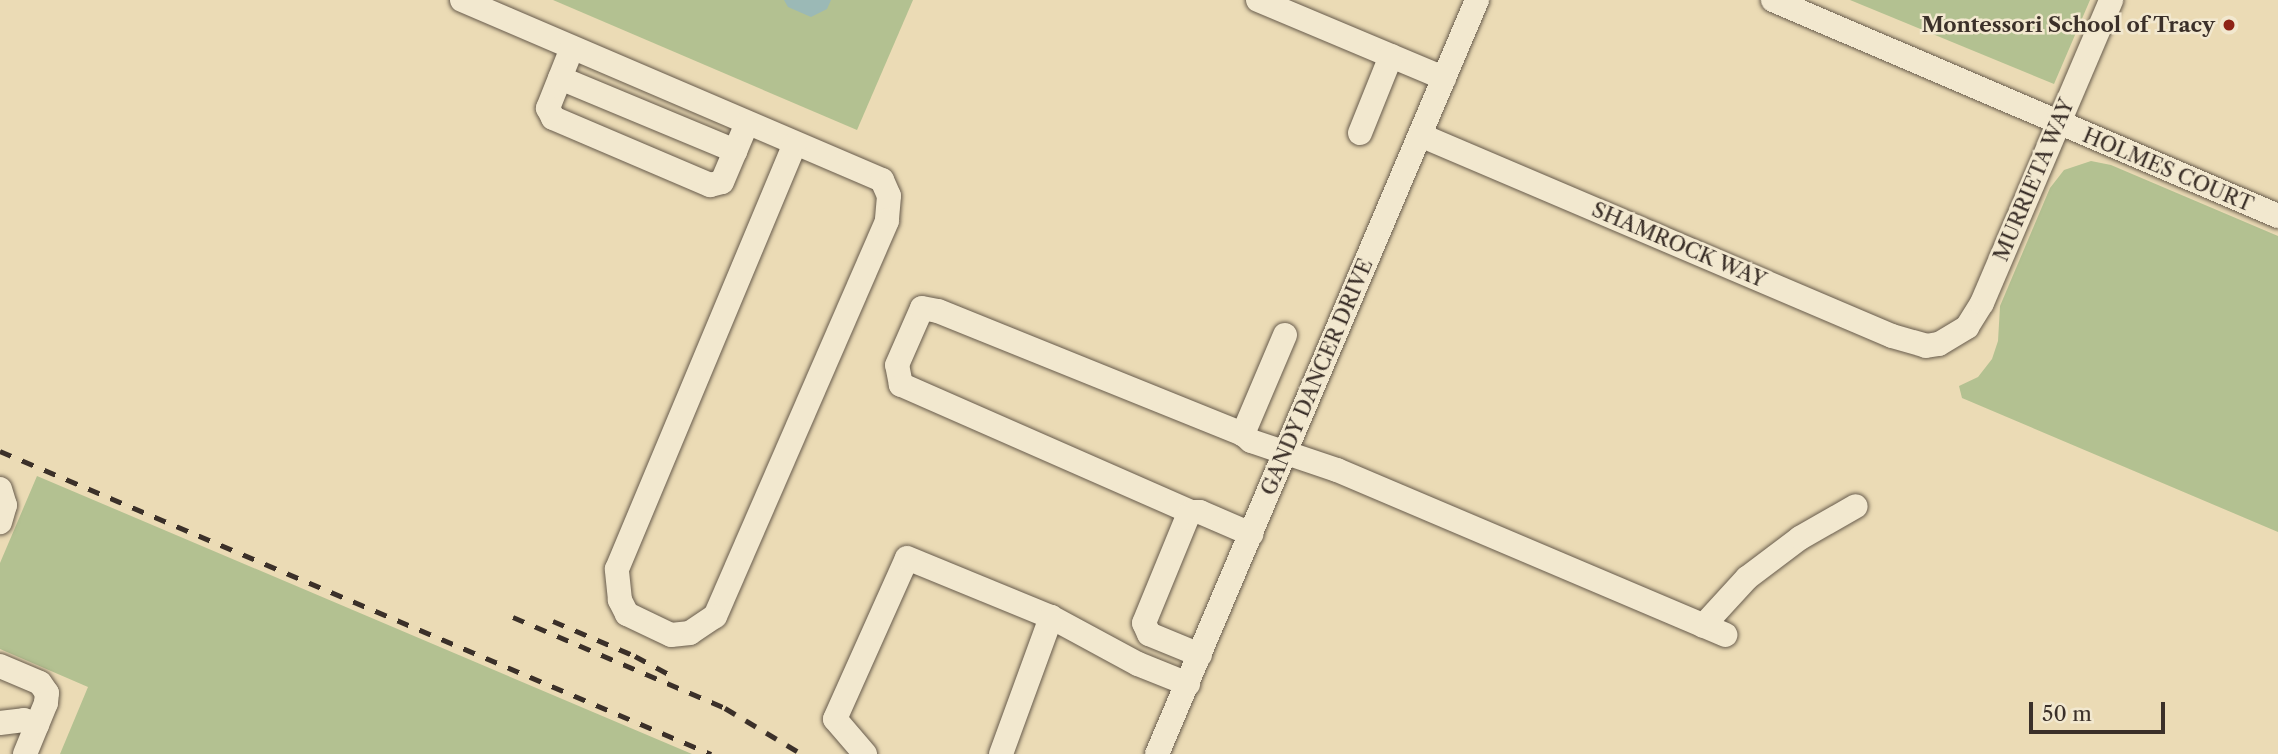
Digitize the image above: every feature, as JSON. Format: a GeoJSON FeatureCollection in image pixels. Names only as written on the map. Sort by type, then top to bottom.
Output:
{"type":"FeatureCollection","features":[{"type":"Feature","properties":{"kind":"street"},"geometry":{"type":"LineString","coordinates":[[462,0],[882,180],[889,196],[887,221],[715,616],[690,633],[671,635],[627,614],[620,600],[617,569],[795,144]]}},
{"type":"Feature","properties":{"kind":"street"},"geometry":{"type":"LineString","coordinates":[[1258,0],[1444,78]]}},
{"type":"Feature","properties":{"kind":"street","name":"GANDY DANCER DRIVE"},"geometry":{"type":"LineString","coordinates":[[1157,754],[1477,0]]}},
{"type":"Feature","properties":{"kind":"street","name":"HOLMES COURT"},"geometry":{"type":"LineString","coordinates":[[1773,0],[2278,216]]}},
{"type":"Feature","properties":{"kind":"street","name":"MURRIETA WAY"},"geometry":{"type":"LineString","coordinates":[[1939,344],[1967,327],[1982,303],[2111,0]]}},
{"type":"Feature","properties":{"kind":"street"},"geometry":{"type":"LineString","coordinates":[[572,48],[548,108],[553,118],[710,185],[722,183],[747,123]]}},
{"type":"Feature","properties":{"kind":"street"},"geometry":{"type":"LineString","coordinates":[[1360,133],[1391,56]]}},
{"type":"Feature","properties":{"kind":"street"},"geometry":{"type":"LineString","coordinates":[[560,78],[735,152]]}},
{"type":"Feature","properties":{"kind":"street","name":"SHAMROCK WAY"},"geometry":{"type":"LineString","coordinates":[[1420,135],[1892,336],[1926,346],[1939,344]]}},
{"type":"Feature","properties":{"kind":"street"},"geometry":{"type":"LineString","coordinates":[[1251,534],[1200,512],[1191,512],[901,385],[897,365],[922,308],[939,311],[1243,434],[1251,442],[1284,455],[1337,470],[1714,631],[1747,578],[1800,538],[1856,506]]}},
{"type":"Feature","properties":{"kind":"street"},"geometry":{"type":"LineString","coordinates":[[1243,434],[1285,335]]}},
{"type":"Feature","properties":{"kind":"street"},"geometry":{"type":"LineString","coordinates":[[0,489],[5,505],[0,522]]}},
{"type":"Feature","properties":{"kind":"street"},"geometry":{"type":"LineString","coordinates":[[1191,512],[1143,623],[1149,634],[1200,655]]}},
{"type":"Feature","properties":{"kind":"street"},"geometry":{"type":"LineString","coordinates":[[865,754],[835,719],[907,558],[1051,617],[1138,664],[1188,684]]}},
{"type":"Feature","properties":{"kind":"street"},"geometry":{"type":"LineString","coordinates":[[1001,754],[1051,617]]}},
{"type":"Feature","properties":{"kind":"street"},"geometry":{"type":"LineString","coordinates":[[0,666],[45,687],[46,703],[21,723]]}},
{"type":"Feature","properties":{"kind":"street"},"geometry":{"type":"LineString","coordinates":[[0,704],[21,723],[25,754]]}},
{"type":"Feature","properties":{"kind":"green space"},"geometry":{"type":"Polygon","coordinates":[[[553,0],[913,0],[857,130],[553,0]]]}},
{"type":"Feature","properties":{"kind":"green space"},"geometry":{"type":"Polygon","coordinates":[[[1850,0],[2090,0],[2054,84],[1850,0]]]}},
{"type":"Feature","properties":{"kind":"green space"},"geometry":{"type":"Polygon","coordinates":[[[2091,161],[2111,165],[2278,236],[2278,532],[1962,398],[1959,386],[1978,377],[1992,359],[1998,341],[2000,306],[2050,188],[2064,170],[2091,161]]]}},
{"type":"Feature","properties":{"kind":"green space"},"geometry":{"type":"Polygon","coordinates":[[[37,476],[692,754],[60,754],[88,687],[0,649],[0,563],[37,476]]]}},
{"type":"Feature","properties":{"kind":"water"},"geometry":{"type":"Polygon","coordinates":[[[784,0],[831,0],[827,9],[811,17],[788,7],[784,0]]]}},
{"type":"Feature","properties":{"kind":"railway"},"geometry":{"type":"LineString","coordinates":[[0,451],[711,754]]}},
{"type":"Feature","properties":{"kind":"railway"},"geometry":{"type":"LineString","coordinates":[[513,617],[725,708],[802,754]]}},
{"type":"Feature","properties":{"kind":"railway"},"geometry":{"type":"LineString","coordinates":[[553,621],[635,656],[676,678]]}},
{"type":"Feature","properties":{"kind":"place","name":"Montessori School of Tracy"},"geometry":{"type":"Point","coordinates":[2229,25]}}]}
